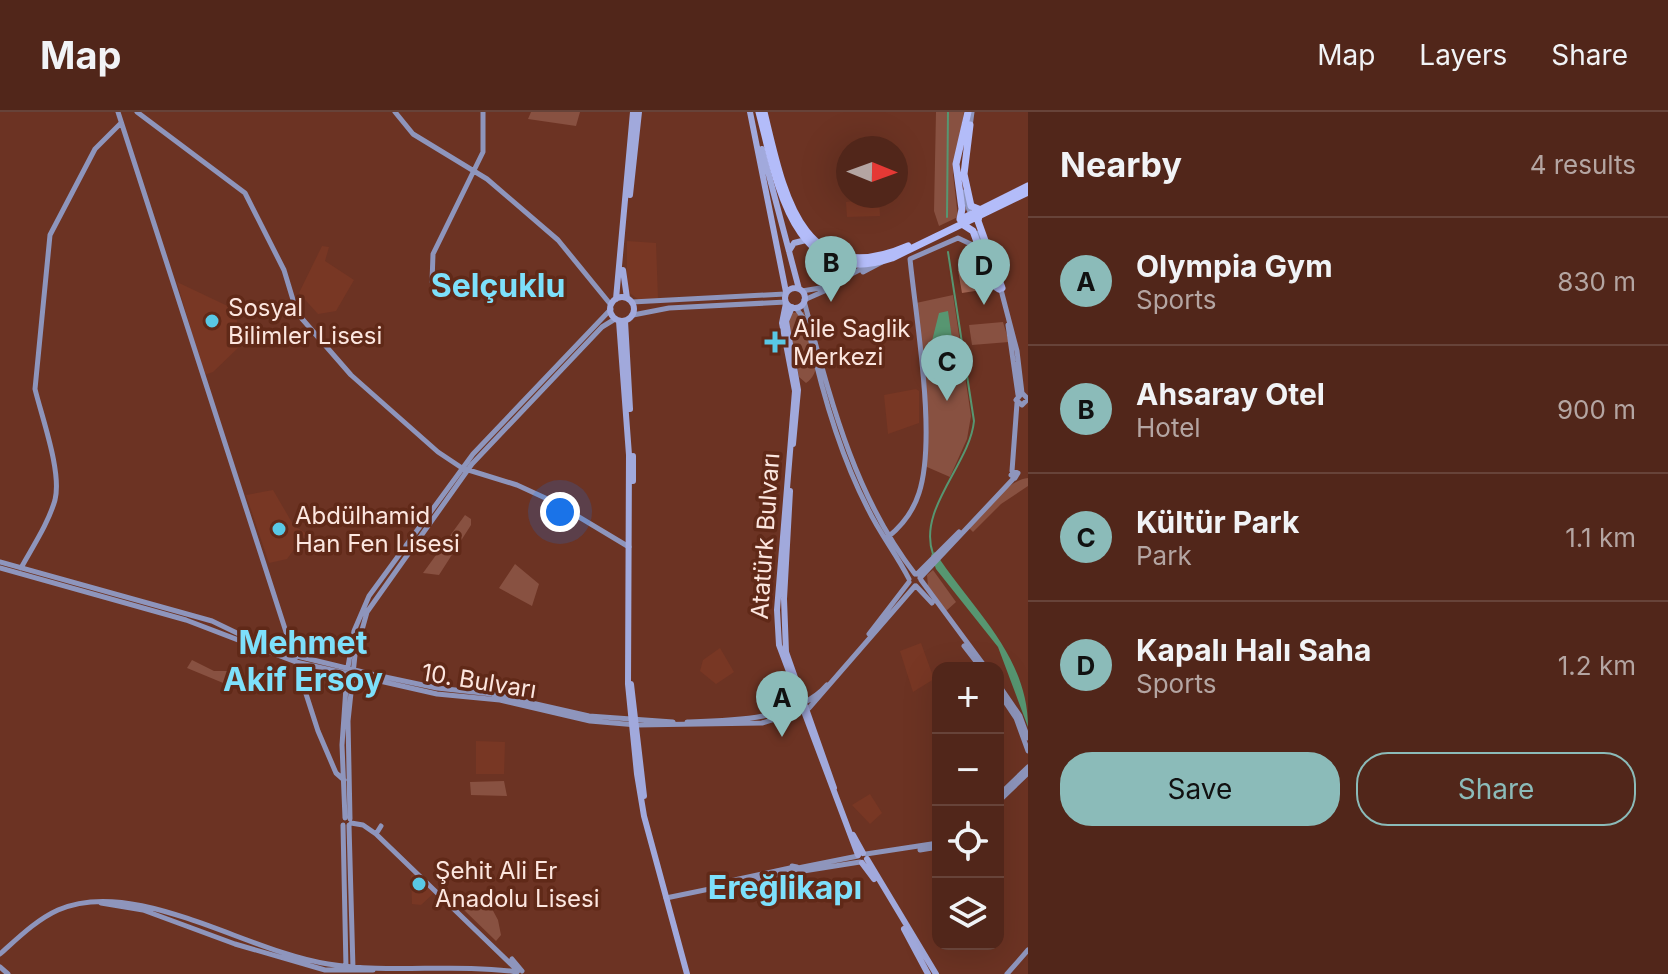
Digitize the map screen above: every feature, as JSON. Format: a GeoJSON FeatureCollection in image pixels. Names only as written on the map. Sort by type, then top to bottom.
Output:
{"type":"FeatureCollection","features":[{"type":"Feature","properties":{"kind":"highway"},"geometry":{"type":"LineString","coordinates":[[757,112],[783,205],[806,240],[840,260],[872,263],[886,260],[1028,189]]}},
{"type":"Feature","properties":{"kind":"highway"},"geometry":{"type":"LineString","coordinates":[[757,112],[788,204],[811,238],[831,251],[857,258],[885,255],[961,222]]}},
{"type":"Feature","properties":{"kind":"highway"},"geometry":{"type":"LineString","coordinates":[[961,222],[956,164],[970,112]]}},
{"type":"Feature","properties":{"kind":"highway"},"geometry":{"type":"LineString","coordinates":[[970,125],[965,184],[971,206],[980,213]]}},
{"type":"Feature","properties":{"kind":"highway"},"geometry":{"type":"LineString","coordinates":[[980,213],[978,231],[982,251],[993,285],[1000,288]]}},
{"type":"Feature","properties":{"kind":"highway"},"geometry":{"type":"LineString","coordinates":[[961,222],[978,231],[1000,288]]}},
{"type":"Feature","properties":{"kind":"main road"},"geometry":{"type":"LineString","coordinates":[[118,112],[325,752],[344,780]]}},
{"type":"Feature","properties":{"kind":"main road"},"geometry":{"type":"LineString","coordinates":[[137,112],[245,193],[284,270],[292,304],[314,336],[438,452],[465,469],[545,498],[629,547]]}},
{"type":"Feature","properties":{"kind":"main road"},"geometry":{"type":"LineString","coordinates":[[395,112],[413,134],[474,170],[558,240],[613,304],[620,320],[630,439],[631,684],[634,722]]}},
{"type":"Feature","properties":{"kind":"main road"},"geometry":{"type":"LineString","coordinates":[[432,282],[433,254],[483,152],[483,112]]}},
{"type":"Feature","properties":{"kind":"main road"},"geometry":{"type":"LineString","coordinates":[[613,304],[636,112]]}},
{"type":"Feature","properties":{"kind":"main road"},"geometry":{"type":"LineString","coordinates":[[633,315],[623,276],[636,112]]}},
{"type":"Feature","properties":{"kind":"main road"},"geometry":{"type":"LineString","coordinates":[[757,112],[789,251],[854,468],[888,537],[915,580]]}},
{"type":"Feature","properties":{"kind":"main road","name":"Atatürk Bulvarı"},"geometry":{"type":"LineString","coordinates":[[757,112],[789,301],[782,323],[795,391],[777,627],[780,654],[863,858]]}},
{"type":"Feature","properties":{"kind":"main road"},"geometry":{"type":"LineString","coordinates":[[970,112],[961,174],[968,211],[959,173],[970,112]]}},
{"type":"Feature","properties":{"kind":"main road"},"geometry":{"type":"LineString","coordinates":[[21,569],[50,513],[56,491],[43,411],[35,389],[48,242],[95,149],[121,123]]}},
{"type":"Feature","properties":{"kind":"main road"},"geometry":{"type":"LineString","coordinates":[[888,537],[902,525],[914,507],[925,468],[910,259],[958,238],[982,251]]}},
{"type":"Feature","properties":{"kind":"main road"},"geometry":{"type":"LineString","coordinates":[[789,251],[794,243],[806,240]]}},
{"type":"Feature","properties":{"kind":"main road"},"geometry":{"type":"LineString","coordinates":[[348,822],[342,720],[363,620],[378,592],[465,469],[593,336],[633,315],[669,308],[789,301],[800,290],[826,287],[906,246]]}},
{"type":"Feature","properties":{"kind":"main road"},"geometry":{"type":"LineString","coordinates":[[350,970],[347,732],[354,631],[369,596],[465,469],[613,304],[629,300],[804,301],[886,260]]}},
{"type":"Feature","properties":{"kind":"main road"},"geometry":{"type":"LineString","coordinates":[[811,726],[816,699],[915,580],[1013,474],[1024,398],[1000,288]]}},
{"type":"Feature","properties":{"kind":"main road"},"geometry":{"type":"LineString","coordinates":[[789,301],[807,323],[825,397],[860,493],[915,580],[979,662]]}},
{"type":"Feature","properties":{"kind":"main road"},"geometry":{"type":"LineString","coordinates":[[630,439],[628,684],[647,815],[688,974]]}},
{"type":"Feature","properties":{"kind":"main road","name":"10. Bulvarı"},"geometry":{"type":"LineString","coordinates":[[0,562],[212,621],[295,659]]}},
{"type":"Feature","properties":{"kind":"main road","name":"10. Bulvarı"},"geometry":{"type":"LineString","coordinates":[[0,568],[186,620],[295,659],[365,675],[492,694],[589,716],[634,722],[762,723],[816,699]]}},
{"type":"Feature","properties":{"kind":"main road"},"geometry":{"type":"LineString","coordinates":[[352,688],[365,675],[355,655]]}},
{"type":"Feature","properties":{"kind":"main road"},"geometry":{"type":"LineString","coordinates":[[804,720],[788,710],[797,693],[816,699]]}},
{"type":"Feature","properties":{"kind":"main road"},"geometry":{"type":"LineString","coordinates":[[1004,693],[1020,716],[1028,739]]}},
{"type":"Feature","properties":{"kind":"main road"},"geometry":{"type":"LineString","coordinates":[[1004,700],[1016,718],[1028,751]]}},
{"type":"Feature","properties":{"kind":"main road","name":"Atatürk Bulvarı"},"geometry":{"type":"LineString","coordinates":[[802,707],[804,720],[863,858],[933,974]]}},
{"type":"Feature","properties":{"kind":"main road"},"geometry":{"type":"LineString","coordinates":[[1004,793],[1028,770]]}},
{"type":"Feature","properties":{"kind":"main road"},"geometry":{"type":"LineString","coordinates":[[348,822],[363,825],[376,834],[505,954],[521,973]]}},
{"type":"Feature","properties":{"kind":"main road"},"geometry":{"type":"LineString","coordinates":[[376,834],[381,826]]}},
{"type":"Feature","properties":{"kind":"main road"},"geometry":{"type":"LineString","coordinates":[[666,897],[794,870],[932,846]]}},
{"type":"Feature","properties":{"kind":"main road"},"geometry":{"type":"LineString","coordinates":[[97,901],[143,910],[235,944],[339,974]]}},
{"type":"Feature","properties":{"kind":"main road"},"geometry":{"type":"LineString","coordinates":[[0,954],[47,915],[70,905],[97,901],[142,904],[293,956],[350,970],[492,974]]}},
{"type":"Feature","properties":{"kind":"main road"},"geometry":{"type":"LineString","coordinates":[[1007,974],[1027,950]]}},
{"type":"Feature","properties":{"kind":"main road"},"geometry":{"type":"LineString","coordinates":[[0,967],[8,974]]}},
{"type":"Feature","properties":{"kind":"main road"},"geometry":{"type":"LineString","coordinates":[[332,971],[521,973]]}},
{"type":"Feature","properties":{"kind":"shaded area"},"geometry":{"type":"Polygon","coordinates":[[[531,112],[580,112],[576,126],[528,119],[531,112]]]}},
{"type":"Feature","properties":{"kind":"shaded area"},"geometry":{"type":"Polygon","coordinates":[[[936,112],[964,112],[953,174],[958,217],[939,226],[934,211],[936,112]]]}},
{"type":"Feature","properties":{"kind":"shaded area"},"geometry":{"type":"Polygon","coordinates":[[[846,208],[880,208],[880,216],[847,217],[846,208]]]}},
{"type":"Feature","properties":{"kind":"shaded area"},"geometry":{"type":"Polygon","coordinates":[[[627,241],[656,243],[658,299],[639,300],[627,291],[627,241]]]}},
{"type":"Feature","properties":{"kind":"shaded area"},"geometry":{"type":"Polygon","coordinates":[[[322,246],[329,247],[325,261],[354,280],[336,311],[318,314],[299,293],[322,246]]]}},
{"type":"Feature","properties":{"kind":"shaded area"},"geometry":{"type":"Polygon","coordinates":[[[982,267],[988,289],[962,293],[958,270],[982,267]]]}},
{"type":"Feature","properties":{"kind":"shaded area","name":"Sosyal Bilimler Lisesi"},"geometry":{"type":"Polygon","coordinates":[[[177,282],[236,310],[239,347],[213,372],[204,375],[177,282]]]}},
{"type":"Feature","properties":{"kind":"shaded area"},"geometry":{"type":"Polygon","coordinates":[[[953,295],[971,416],[967,439],[950,477],[927,467],[916,303],[953,295]]]}},
{"type":"Feature","properties":{"kind":"shaded area"},"geometry":{"type":"Polygon","coordinates":[[[948,311],[955,359],[940,351],[932,353],[930,349],[939,313],[948,311]]]}},
{"type":"Feature","properties":{"kind":"shaded area"},"geometry":{"type":"Polygon","coordinates":[[[804,312],[817,359],[816,369],[806,383],[799,377],[788,320],[788,313],[804,312]]]}},
{"type":"Feature","properties":{"kind":"shaded area"},"geometry":{"type":"Polygon","coordinates":[[[1003,322],[1009,342],[972,345],[969,325],[1003,322]]]}},
{"type":"Feature","properties":{"kind":"shaded area"},"geometry":{"type":"Polygon","coordinates":[[[919,391],[919,423],[888,434],[884,395],[919,391]]]}},
{"type":"Feature","properties":{"kind":"shaded area"},"geometry":{"type":"Polygon","coordinates":[[[1028,478],[1028,486],[1001,504],[973,532],[969,528],[1004,491],[1028,478]]]}},
{"type":"Feature","properties":{"kind":"shaded area","name":"Abdülhamid Han Fen Lisesi"},"geometry":{"type":"Polygon","coordinates":[[[273,490],[294,526],[306,533],[287,559],[269,563],[246,495],[273,490]]]}},
{"type":"Feature","properties":{"kind":"shaded area"},"geometry":{"type":"Polygon","coordinates":[[[465,515],[471,519],[471,525],[439,575],[423,573],[465,515]]]}},
{"type":"Feature","properties":{"kind":"shaded area"},"geometry":{"type":"Polygon","coordinates":[[[935,552],[1008,655],[1019,677],[1028,727],[998,647],[936,569],[931,555],[935,552]]]}},
{"type":"Feature","properties":{"kind":"shaded area"},"geometry":{"type":"Polygon","coordinates":[[[515,564],[539,584],[532,606],[499,588],[515,564]]]}},
{"type":"Feature","properties":{"kind":"shaded area"},"geometry":{"type":"Polygon","coordinates":[[[933,570],[956,602],[946,611],[928,586],[927,575],[933,570]]]}},
{"type":"Feature","properties":{"kind":"shaded area"},"geometry":{"type":"Polygon","coordinates":[[[921,643],[932,680],[913,692],[900,651],[921,643]]]}},
{"type":"Feature","properties":{"kind":"shaded area"},"geometry":{"type":"Polygon","coordinates":[[[720,648],[734,672],[716,684],[700,671],[703,660],[720,648]]]}},
{"type":"Feature","properties":{"kind":"shaded area"},"geometry":{"type":"Polygon","coordinates":[[[192,660],[214,671],[229,671],[228,685],[187,668],[192,660]]]}},
{"type":"Feature","properties":{"kind":"shaded area"},"geometry":{"type":"Polygon","coordinates":[[[476,741],[505,742],[504,774],[476,774],[476,741]]]}},
{"type":"Feature","properties":{"kind":"shaded area"},"geometry":{"type":"Polygon","coordinates":[[[504,781],[507,796],[471,795],[470,782],[504,781]]]}},
{"type":"Feature","properties":{"kind":"shaded area"},"geometry":{"type":"Polygon","coordinates":[[[870,794],[882,813],[870,824],[852,805],[870,794]]]}},
{"type":"Feature","properties":{"kind":"shaded area","name":"Şehit Ali Er Anadolu Lisesi"},"geometry":{"type":"Polygon","coordinates":[[[416,872],[435,892],[421,905],[412,904],[411,875],[416,872]]]}},
{"type":"Feature","properties":{"kind":"shaded area"},"geometry":{"type":"Polygon","coordinates":[[[483,892],[498,920],[501,935],[496,941],[463,909],[483,892]]]}},
{"type":"Feature","properties":{"kind":"waterway"},"geometry":{"type":"LineString","coordinates":[[947,217],[948,112]]}},
{"type":"Feature","properties":{"kind":"waterway"},"geometry":{"type":"LineString","coordinates":[[933,554],[930,537],[932,520],[964,454],[974,421],[948,252]]}},
{"type":"Feature","properties":{"kind":"place","name":"Ahsaray Otel"},"geometry":{"type":"Point","coordinates":[831,302]}},
{"type":"Feature","properties":{"kind":"place","name":"Kapalı Halı Saha"},"geometry":{"type":"Point","coordinates":[984,305]}},
{"type":"Feature","properties":{"kind":"place","name":"Sosyal Bilimler Lisesi"},"geometry":{"type":"Point","coordinates":[212,321]}},
{"type":"Feature","properties":{"kind":"place","name":"Aile Saglik Merkezi"},"geometry":{"type":"Point","coordinates":[775,342]}},
{"type":"Feature","properties":{"kind":"place","name":"Kültür Park"},"geometry":{"type":"Point","coordinates":[947,401]}},
{"type":"Feature","properties":{"kind":"place","name":"Abdülhamid Han Fen Lisesi"},"geometry":{"type":"Point","coordinates":[279,529]}},
{"type":"Feature","properties":{"kind":"place","name":"Olympia Gym"},"geometry":{"type":"Point","coordinates":[782,737]}},
{"type":"Feature","properties":{"kind":"place","name":"Şehit Ali Er Anadolu Lisesi"},"geometry":{"type":"Point","coordinates":[419,884]}},
{"type":"Feature","properties":{"kind":"district","name":"Selçuklu"},"geometry":{"type":"Point","coordinates":[498,285]}},
{"type":"Feature","properties":{"kind":"district","name":"Mehmet Akif Ersoy"},"geometry":{"type":"Point","coordinates":[303,660]}},
{"type":"Feature","properties":{"kind":"district","name":"Ereğlikapı"},"geometry":{"type":"Point","coordinates":[785,887]}}]}
